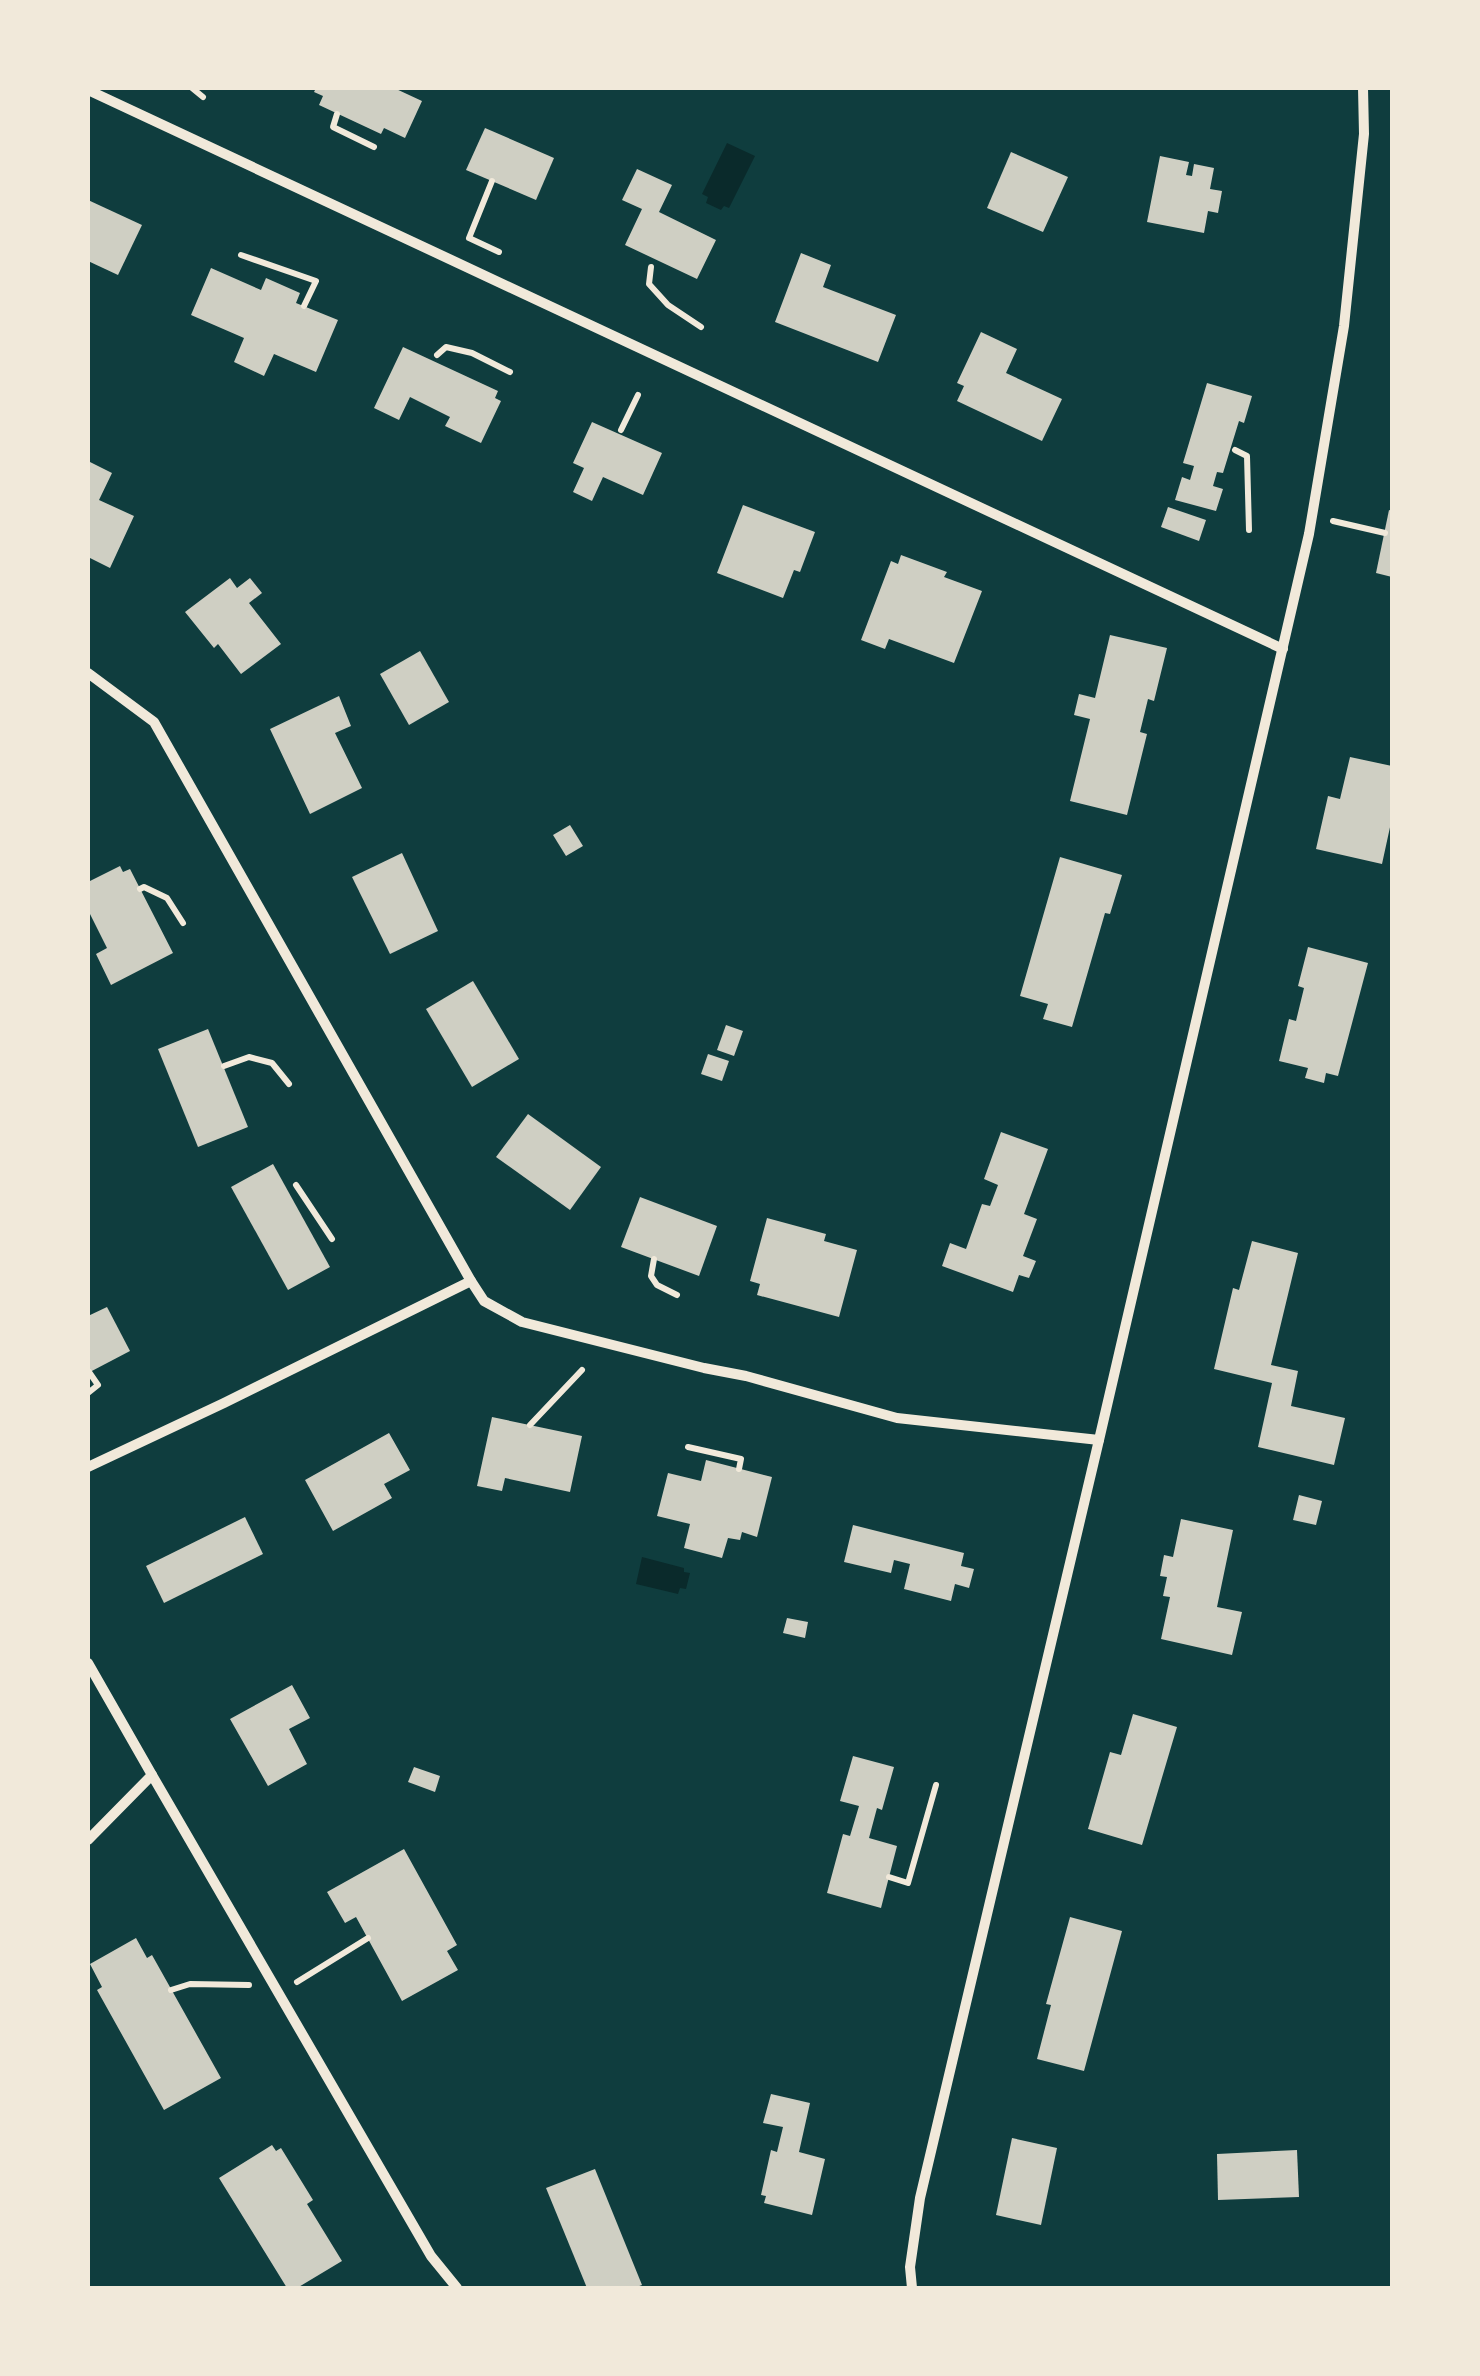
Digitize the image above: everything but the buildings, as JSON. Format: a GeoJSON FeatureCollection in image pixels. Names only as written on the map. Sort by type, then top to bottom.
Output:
{"type":"FeatureCollection","features":[{"type":"Feature","properties":{"kind":"street"},"geometry":{"type":"LineString","coordinates":[[912,2288],[910,2267],[920,2198],[1312,516],[1344,326],[1364,134],[1363,88]]}},
{"type":"Feature","properties":{"kind":"street"},"geometry":{"type":"LineString","coordinates":[[88,90],[1283,649]]}},
{"type":"Feature","properties":{"kind":"street"},"geometry":{"type":"LineString","coordinates":[[88,673],[154,722],[484,1301],[522,1322],[746,1376],[897,1418],[1099,1440]]}},
{"type":"Feature","properties":{"kind":"street"},"geometry":{"type":"LineString","coordinates":[[88,1466],[470,1282]]}},
{"type":"Feature","properties":{"kind":"street"},"geometry":{"type":"LineString","coordinates":[[88,1663],[431,2256],[458,2288]]}},
{"type":"Feature","properties":{"kind":"street"},"geometry":{"type":"LineString","coordinates":[[88,1840],[152,1775]]}},
{"type":"Feature","properties":{"kind":"path"},"geometry":{"type":"LineString","coordinates":[[192,88],[204,97]]}},
{"type":"Feature","properties":{"kind":"path"},"geometry":{"type":"LineString","coordinates":[[337,114],[332,127],[374,146]]}},
{"type":"Feature","properties":{"kind":"path"},"geometry":{"type":"LineString","coordinates":[[492,181],[469,238],[513,259]]}},
{"type":"Feature","properties":{"kind":"path"},"geometry":{"type":"LineString","coordinates":[[241,255],[316,281],[304,306]]}},
{"type":"Feature","properties":{"kind":"path"},"geometry":{"type":"LineString","coordinates":[[651,267],[650,284],[668,305],[701,327]]}},
{"type":"Feature","properties":{"kind":"path"},"geometry":{"type":"LineString","coordinates":[[438,355],[446,347],[472,352],[510,372]]}},
{"type":"Feature","properties":{"kind":"path"},"geometry":{"type":"LineString","coordinates":[[621,430],[638,395]]}},
{"type":"Feature","properties":{"kind":"path"},"geometry":{"type":"LineString","coordinates":[[1235,450],[1247,456],[1249,530]]}},
{"type":"Feature","properties":{"kind":"path"},"geometry":{"type":"LineString","coordinates":[[1312,516],[1385,533]]}},
{"type":"Feature","properties":{"kind":"path"},"geometry":{"type":"LineString","coordinates":[[140,889],[144,887],[168,898],[182,923]]}},
{"type":"Feature","properties":{"kind":"path"},"geometry":{"type":"LineString","coordinates":[[224,1066],[249,1057],[272,1063],[289,1084]]}},
{"type":"Feature","properties":{"kind":"path"},"geometry":{"type":"LineString","coordinates":[[296,1185],[332,1239]]}},
{"type":"Feature","properties":{"kind":"path"},"geometry":{"type":"LineString","coordinates":[[654,1259],[651,1276],[657,1285],[677,1295]]}},
{"type":"Feature","properties":{"kind":"path"},"geometry":{"type":"LineString","coordinates":[[530,1425],[582,1370]]}},
{"type":"Feature","properties":{"kind":"path"},"geometry":{"type":"LineString","coordinates":[[88,1393],[98,1385],[89,1372]]}},
{"type":"Feature","properties":{"kind":"path"},"geometry":{"type":"LineString","coordinates":[[688,1447],[741,1460],[739,1469]]}},
{"type":"Feature","properties":{"kind":"path"},"geometry":{"type":"LineString","coordinates":[[889,1877],[908,1884],[936,1785]]}},
{"type":"Feature","properties":{"kind":"path"},"geometry":{"type":"LineString","coordinates":[[171,1990],[190,1984],[277,1990],[368,1938]]}},
{"type":"Feature","properties":{"kind":"water"},"geometry":{"type":"Polygon","coordinates":[[[727,143],[755,156],[729,208],[724,206],[721,210],[706,203],[708,197],[702,194],[727,143]]]}},
{"type":"Feature","properties":{"kind":"water"},"geometry":{"type":"Polygon","coordinates":[[[642,1557],[684,1568],[684,1572],[690,1573],[686,1589],[680,1588],[678,1594],[636,1584],[642,1557]]]}}]}
